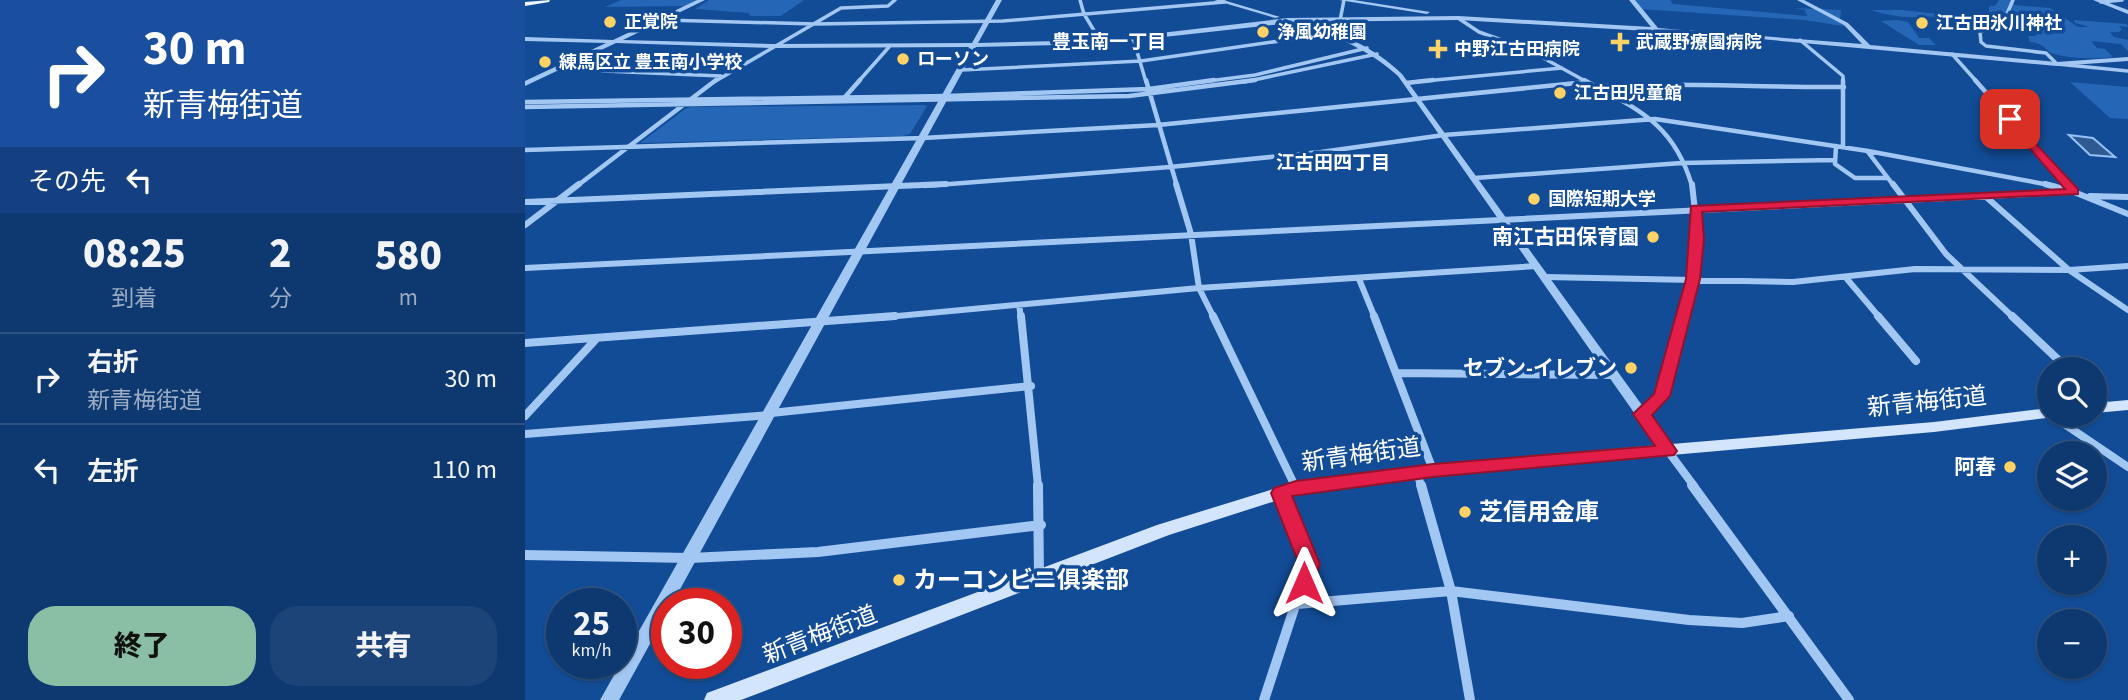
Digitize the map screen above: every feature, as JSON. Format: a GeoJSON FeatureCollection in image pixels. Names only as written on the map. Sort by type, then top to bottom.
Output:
{"type":"FeatureCollection","features":[{"type":"Feature","properties":{"kind":"main road"},"geometry":{"type":"LineString","coordinates":[[525,2],[531,0]]}},
{"type":"Feature","properties":{"kind":"main road"},"geometry":{"type":"LineString","coordinates":[[525,2],[546,0]]}},
{"type":"Feature","properties":{"kind":"main road"},"geometry":{"type":"LineString","coordinates":[[2107,407],[2128,405]]}},
{"type":"Feature","properties":{"kind":"main road","name":"新青梅街道"},"geometry":{"type":"LineString","coordinates":[[715,700],[1164,530],[1288,490],[1425,471],[1934,427],[2037,415]]}},
{"type":"Feature","properties":{"kind":"street"},"geometry":{"type":"LineString","coordinates":[[525,84],[702,0]]}},
{"type":"Feature","properties":{"kind":"street"},"geometry":{"type":"LineString","coordinates":[[525,225],[722,76],[841,9],[888,6],[895,0]]}},
{"type":"Feature","properties":{"kind":"street"},"geometry":{"type":"LineString","coordinates":[[609,700],[999,0]]}},
{"type":"Feature","properties":{"kind":"street"},"geometry":{"type":"LineString","coordinates":[[1080,0],[1084,14],[1101,42]]}},
{"type":"Feature","properties":{"kind":"street"},"geometry":{"type":"LineString","coordinates":[[961,70],[1140,61],[1333,33],[1338,31],[1343,0],[1456,18],[1479,32],[1527,49],[1654,119],[1675,144],[1692,183],[1697,239],[1693,279],[1662,396],[1642,414]]}},
{"type":"Feature","properties":{"kind":"street"},"geometry":{"type":"LineString","coordinates":[[1632,0],[1655,28]]}},
{"type":"Feature","properties":{"kind":"street"},"geometry":{"type":"LineString","coordinates":[[1800,0],[1843,22],[1867,46]]}},
{"type":"Feature","properties":{"kind":"street"},"geometry":{"type":"LineString","coordinates":[[2013,0],[2002,25],[1980,32],[1981,43],[1986,46],[2046,53],[2057,64],[2128,59]]}},
{"type":"Feature","properties":{"kind":"street"},"geometry":{"type":"LineString","coordinates":[[2099,1],[2125,0]]}},
{"type":"Feature","properties":{"kind":"street"},"geometry":{"type":"LineString","coordinates":[[663,20],[815,24],[987,22],[1221,1],[1333,33],[1367,48],[1392,67],[1406,83],[1849,700]]}},
{"type":"Feature","properties":{"kind":"street"},"geometry":{"type":"LineString","coordinates":[[2099,1],[2128,12]]}},
{"type":"Feature","properties":{"kind":"street"},"geometry":{"type":"LineString","coordinates":[[525,39],[773,46],[974,46],[1101,42],[1288,19],[1456,18],[1655,28],[2128,71]]}},
{"type":"Feature","properties":{"kind":"street"},"geometry":{"type":"LineString","coordinates":[[1133,38],[1191,234],[1199,288],[1288,490],[1309,564],[1264,700]]}},
{"type":"Feature","properties":{"kind":"street"},"geometry":{"type":"LineString","coordinates":[[1801,40],[1810,51],[1843,76],[1843,147]]}},
{"type":"Feature","properties":{"kind":"street"},"geometry":{"type":"LineString","coordinates":[[845,97],[889,47]]}},
{"type":"Feature","properties":{"kind":"street"},"geometry":{"type":"LineString","coordinates":[[1150,92],[1255,75],[1367,48]]}},
{"type":"Feature","properties":{"kind":"street"},"geometry":{"type":"LineString","coordinates":[[525,107],[1150,92],[1297,74],[1377,54]]}},
{"type":"Feature","properties":{"kind":"street"},"geometry":{"type":"LineString","coordinates":[[1952,54],[2074,192]]}},
{"type":"Feature","properties":{"kind":"street"},"geometry":{"type":"LineString","coordinates":[[1406,83],[1563,68]]}},
{"type":"Feature","properties":{"kind":"street"},"geometry":{"type":"LineString","coordinates":[[557,69],[722,76]]}},
{"type":"Feature","properties":{"kind":"street"},"geometry":{"type":"LineString","coordinates":[[525,150],[923,138],[1159,125],[1419,101],[1587,82]]}},
{"type":"Feature","properties":{"kind":"street"},"geometry":{"type":"LineString","coordinates":[[1594,86],[1658,83],[1800,89],[1844,87]]}},
{"type":"Feature","properties":{"kind":"street"},"geometry":{"type":"LineString","coordinates":[[525,102],[845,97],[945,99]]}},
{"type":"Feature","properties":{"kind":"street"},"geometry":{"type":"LineString","coordinates":[[525,202],[895,188],[1170,167],[1321,152],[1444,135],[1654,119],[1868,151],[2061,187],[2128,214]]}},
{"type":"Feature","properties":{"kind":"street"},"geometry":{"type":"LineString","coordinates":[[1836,146],[1835,164],[1855,178],[1887,178]]}},
{"type":"Feature","properties":{"kind":"street"},"geometry":{"type":"LineString","coordinates":[[1868,151],[1961,270],[2055,357]]}},
{"type":"Feature","properties":{"kind":"street"},"geometry":{"type":"LineString","coordinates":[[1475,178],[1682,163],[1835,160]]}},
{"type":"Feature","properties":{"kind":"street"},"geometry":{"type":"LineString","coordinates":[[525,268],[2074,192]]}},
{"type":"Feature","properties":{"kind":"street"},"geometry":{"type":"LineString","coordinates":[[2083,195],[2128,197]]}},
{"type":"Feature","properties":{"kind":"street"},"geometry":{"type":"LineString","coordinates":[[1986,196],[2069,270],[2128,310]]}},
{"type":"Feature","properties":{"kind":"street"},"geometry":{"type":"LineString","coordinates":[[525,343],[821,323],[1199,288],[1537,266]]}},
{"type":"Feature","properties":{"kind":"street"},"geometry":{"type":"LineString","coordinates":[[1545,277],[1793,282],[1847,279],[1915,269],[2069,270],[2128,266]]}},
{"type":"Feature","properties":{"kind":"street"},"geometry":{"type":"LineString","coordinates":[[1359,279],[1398,373],[1425,471],[1451,591],[1470,700]]}},
{"type":"Feature","properties":{"kind":"street"},"geometry":{"type":"LineString","coordinates":[[1847,279],[1916,360]]}},
{"type":"Feature","properties":{"kind":"street"},"geometry":{"type":"LineString","coordinates":[[1019,305],[1031,386],[1041,525],[1039,576]]}},
{"type":"Feature","properties":{"kind":"street"},"geometry":{"type":"LineString","coordinates":[[525,416],[597,338]]}},
{"type":"Feature","properties":{"kind":"street"},"geometry":{"type":"LineString","coordinates":[[1398,373],[1614,374]]}},
{"type":"Feature","properties":{"kind":"street"},"geometry":{"type":"LineString","coordinates":[[525,434],[770,414],[1031,386]]}},
{"type":"Feature","properties":{"kind":"street"},"geometry":{"type":"LineString","coordinates":[[2069,427],[2128,467]]}},
{"type":"Feature","properties":{"kind":"street"},"geometry":{"type":"LineString","coordinates":[[525,555],[690,558],[818,552],[1041,525]]}},
{"type":"Feature","properties":{"kind":"street"},"geometry":{"type":"LineString","coordinates":[[1297,604],[1451,591],[1689,620],[1742,623],[1789,616]]}},
{"type":"Feature","properties":{"kind":"shaded area"},"geometry":{"type":"Polygon","coordinates":[[[621,0],[696,0],[687,6],[605,7],[621,0]]]}},
{"type":"Feature","properties":{"kind":"shaded area"},"geometry":{"type":"Polygon","coordinates":[[[709,0],[804,0],[781,16],[750,16],[749,13],[695,9],[709,0]]]}},
{"type":"Feature","properties":{"kind":"shaded area"},"geometry":{"type":"Polygon","coordinates":[[[1632,0],[1670,0],[1673,4],[1807,16],[1805,10],[1795,8],[1841,10],[1840,20],[1850,27],[1804,20],[1640,9],[1632,0]]]}},
{"type":"Feature","properties":{"kind":"shaded area"},"geometry":{"type":"Polygon","coordinates":[[[1999,0],[2013,0],[2014,5],[2050,8],[2078,27],[2090,27],[2075,23],[2074,20],[2127,24],[2128,27],[2119,26],[2122,29],[2119,32],[2110,32],[2114,37],[2128,40],[2128,51],[2121,44],[2091,41],[2097,48],[2105,49],[2113,57],[2068,57],[2054,54],[2040,44],[2030,42],[2028,36],[2036,36],[2034,29],[2002,25],[1986,30],[1974,26],[1985,24],[1918,15],[1919,17],[1901,17],[1871,10],[1901,10],[1986,19],[1990,6],[1995,6],[1999,0]]]}},
{"type":"Feature","properties":{"kind":"shaded area"},"geometry":{"type":"Polygon","coordinates":[[[1881,21],[1908,22],[1919,38],[1929,38],[1936,45],[1919,45],[1881,21]]]}},
{"type":"Feature","properties":{"kind":"shaded area"},"geometry":{"type":"Polygon","coordinates":[[[2070,82],[2128,87],[2128,119],[2110,118],[2070,82]]]}},
{"type":"Feature","properties":{"kind":"shaded area"},"geometry":{"type":"Polygon","coordinates":[[[927,106],[910,134],[902,136],[640,143],[691,107],[927,106]]]}},
{"type":"Feature","properties":{"kind":"shaded area"},"geometry":{"type":"Polygon","coordinates":[[[2069,135],[2093,138],[2115,157],[2090,155],[2069,135]]]}},
{"type":"Feature","properties":{"kind":"place","name":"正覚院"},"geometry":{"type":"Point","coordinates":[610,22]}},
{"type":"Feature","properties":{"kind":"place","name":"江古田氷川神社"},"geometry":{"type":"Point","coordinates":[1922,23]}},
{"type":"Feature","properties":{"kind":"place","name":"浄風幼稚園"},"geometry":{"type":"Point","coordinates":[1263,32]}},
{"type":"Feature","properties":{"kind":"place","name":"武蔵野療園病院"},"geometry":{"type":"Point","coordinates":[1620,42]}},
{"type":"Feature","properties":{"kind":"place","name":"中野江古田病院"},"geometry":{"type":"Point","coordinates":[1438,49]}},
{"type":"Feature","properties":{"kind":"place","name":"ローソン"},"geometry":{"type":"Point","coordinates":[903,59]}},
{"type":"Feature","properties":{"kind":"place","name":"練馬区立 豊玉南小学校"},"geometry":{"type":"Point","coordinates":[545,62]}},
{"type":"Feature","properties":{"kind":"place","name":"江古田児童館"},"geometry":{"type":"Point","coordinates":[1560,93]}},
{"type":"Feature","properties":{"kind":"place","name":"国際短期大学"},"geometry":{"type":"Point","coordinates":[1534,199]}},
{"type":"Feature","properties":{"kind":"place","name":"南江古田保育園"},"geometry":{"type":"Point","coordinates":[1653,237]}},
{"type":"Feature","properties":{"kind":"place","name":"セブン-イレブン"},"geometry":{"type":"Point","coordinates":[1631,368]}},
{"type":"Feature","properties":{"kind":"place","name":"阿春"},"geometry":{"type":"Point","coordinates":[2010,467]}},
{"type":"Feature","properties":{"kind":"place","name":"芝信用金庫"},"geometry":{"type":"Point","coordinates":[1465,512]}},
{"type":"Feature","properties":{"kind":"place","name":"カーコンビニ俱楽部"},"geometry":{"type":"Point","coordinates":[899,580]}},
{"type":"Feature","properties":{"kind":"district","name":"豊玉南一丁目"},"geometry":{"type":"Point","coordinates":[1109,42]}},
{"type":"Feature","properties":{"kind":"district","name":"江古田四丁目"},"geometry":{"type":"Point","coordinates":[1333,163]}},
{"type":"Feature","properties":{"kind":"route"},"geometry":{"type":"LineString","coordinates":[[1304,583],[1309,564],[1280,493],[1296,488],[1433,470],[1668,451],[1642,414],[1662,396],[1693,279],[1697,239],[1696,209],[2074,192],[2010,119]]}}]}
